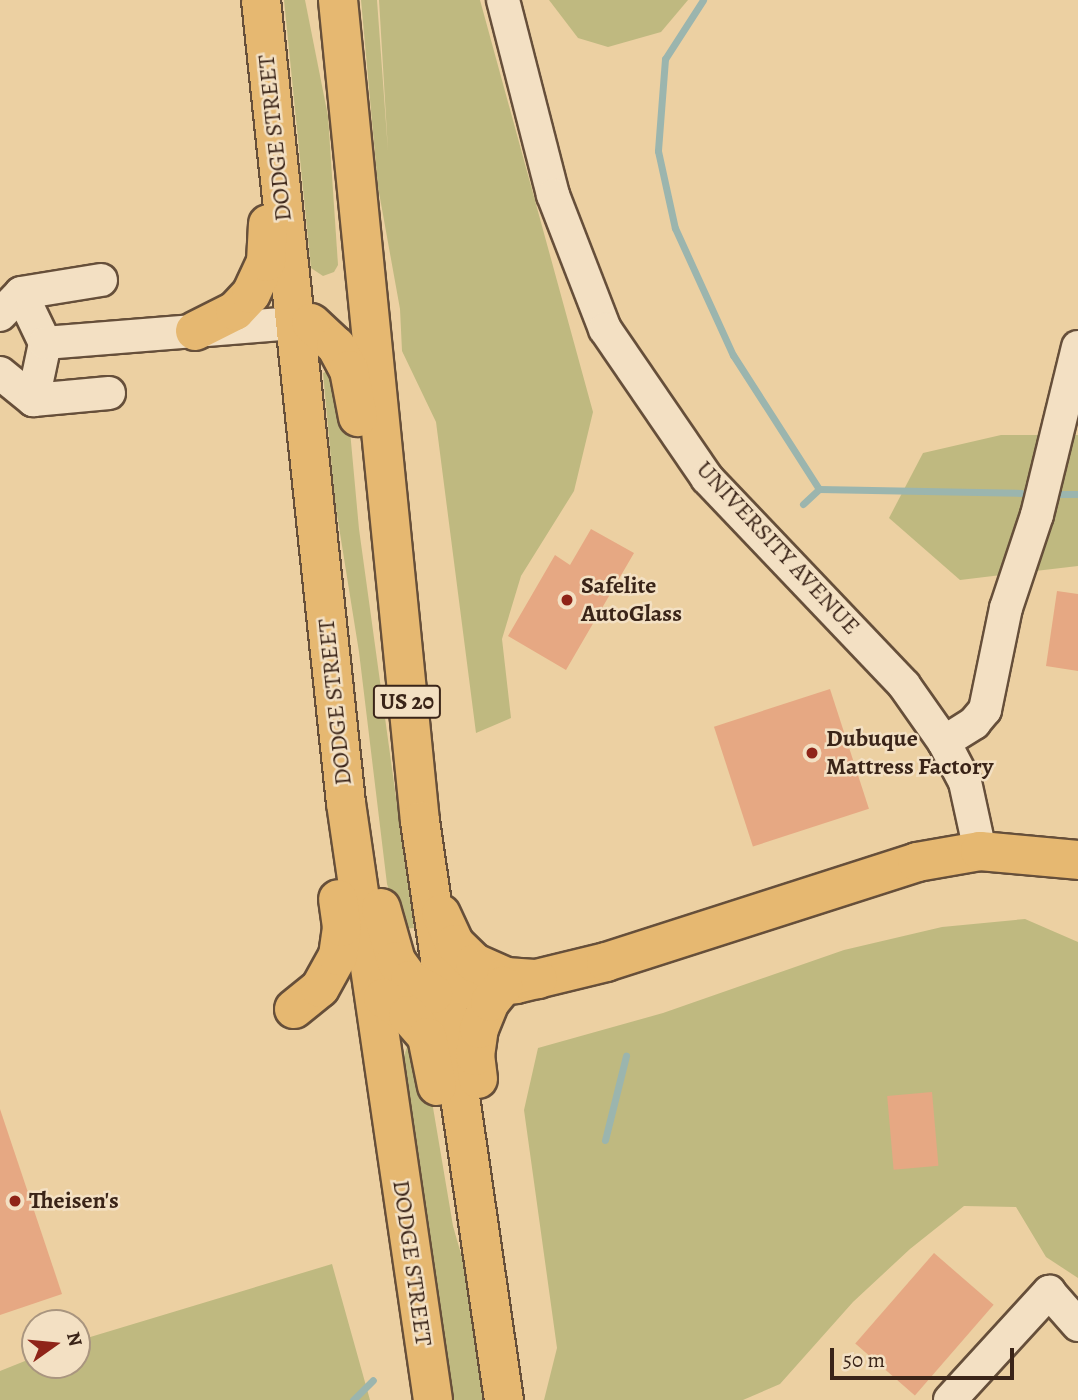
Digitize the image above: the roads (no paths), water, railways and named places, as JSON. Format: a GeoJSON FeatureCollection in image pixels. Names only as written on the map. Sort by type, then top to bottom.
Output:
{"type":"FeatureCollection","features":[{"type":"Feature","properties":{"kind":"main road"},"geometry":{"type":"LineString","coordinates":[[317,0],[345,79]]}},
{"type":"Feature","properties":{"kind":"main road","name":"US 20"},"geometry":{"type":"LineString","coordinates":[[338,0],[408,705],[430,882],[440,993],[504,1400]]}},
{"type":"Feature","properties":{"kind":"main road"},"geometry":{"type":"LineString","coordinates":[[195,331],[234,311],[251,294],[266,262],[269,242],[257,83],[262,11]]}},
{"type":"Feature","properties":{"kind":"main road","name":"DODGE STREET"},"geometry":{"type":"LineString","coordinates":[[262,11],[302,323],[323,591],[433,1400]]}},
{"type":"Feature","properties":{"kind":"main road"},"geometry":{"type":"LineString","coordinates":[[302,323],[369,321]]}},
{"type":"Feature","properties":{"kind":"main road"},"geometry":{"type":"LineString","coordinates":[[302,323],[336,346],[356,395],[371,555],[408,705]]}},
{"type":"Feature","properties":{"kind":"main road"},"geometry":{"type":"LineString","coordinates":[[319,552],[342,620],[386,939],[410,980],[440,993]]}},
{"type":"Feature","properties":{"kind":"main road"},"geometry":{"type":"LineString","coordinates":[[294,1009],[320,988],[342,944],[319,757],[323,591]]}},
{"type":"Feature","properties":{"kind":"main road"},"geometry":{"type":"LineString","coordinates":[[378,999],[521,982],[606,962],[918,862],[980,851],[1078,860]]}},
{"type":"Feature","properties":{"kind":"main road"},"geometry":{"type":"LineString","coordinates":[[430,882],[444,923],[464,953],[506,977],[521,982]]}},
{"type":"Feature","properties":{"kind":"main road"},"geometry":{"type":"LineString","coordinates":[[488,1291],[499,1256],[499,1226],[475,1045],[484,1013],[521,982]]}},
{"type":"Feature","properties":{"kind":"main road"},"geometry":{"type":"LineString","coordinates":[[378,999],[408,1015],[432,1050],[450,1172],[488,1291]]}},
{"type":"Feature","properties":{"kind":"street","name":"UNIVERSITY AVENUE"},"geometry":{"type":"LineString","coordinates":[[503,0],[553,195],[605,329],[707,478],[904,685],[944,742],[965,782],[980,851]]}},
{"type":"Feature","properties":{"kind":"street"},"geometry":{"type":"LineString","coordinates":[[45,343],[10,304],[101,281]]}},
{"type":"Feature","properties":{"kind":"street"},"geometry":{"type":"LineString","coordinates":[[45,343],[302,323]]}},
{"type":"Feature","properties":{"kind":"street"},"geometry":{"type":"LineString","coordinates":[[33,400],[45,343]]}},
{"type":"Feature","properties":{"kind":"street"},"geometry":{"type":"LineString","coordinates":[[944,742],[974,723],[985,710],[1006,608],[1037,515],[1078,347]]}},
{"type":"Feature","properties":{"kind":"street"},"geometry":{"type":"LineString","coordinates":[[0,373],[33,400],[109,393]]}},
{"type":"Feature","properties":{"kind":"street"},"geometry":{"type":"LineString","coordinates":[[950,1400],[1049,1292],[1078,1325]]}},
{"type":"Feature","properties":{"kind":"waterway"},"geometry":{"type":"LineString","coordinates":[[703,0],[665,59],[658,151],[675,228],[733,355],[819,489]]}},
{"type":"Feature","properties":{"kind":"waterway"},"geometry":{"type":"LineString","coordinates":[[819,489],[1021,493]]}},
{"type":"Feature","properties":{"kind":"waterway"},"geometry":{"type":"LineString","coordinates":[[803,504],[819,489]]}},
{"type":"Feature","properties":{"kind":"waterway"},"geometry":{"type":"LineString","coordinates":[[1053,494],[1078,494]]}},
{"type":"Feature","properties":{"kind":"waterway"},"geometry":{"type":"LineString","coordinates":[[605,1140],[626,1056]]}},
{"type":"Feature","properties":{"kind":"waterway"},"geometry":{"type":"LineString","coordinates":[[353,1400],[373,1380]]}},
{"type":"Feature","properties":{"kind":"place","name":"Safelite AutoGlass"},"geometry":{"type":"Point","coordinates":[567,600]}},
{"type":"Feature","properties":{"kind":"place","name":"Dubuque Mattress Factory"},"geometry":{"type":"Point","coordinates":[812,753]}},
{"type":"Feature","properties":{"kind":"place","name":"Theisen's"},"geometry":{"type":"Point","coordinates":[15,1201]}}]}
